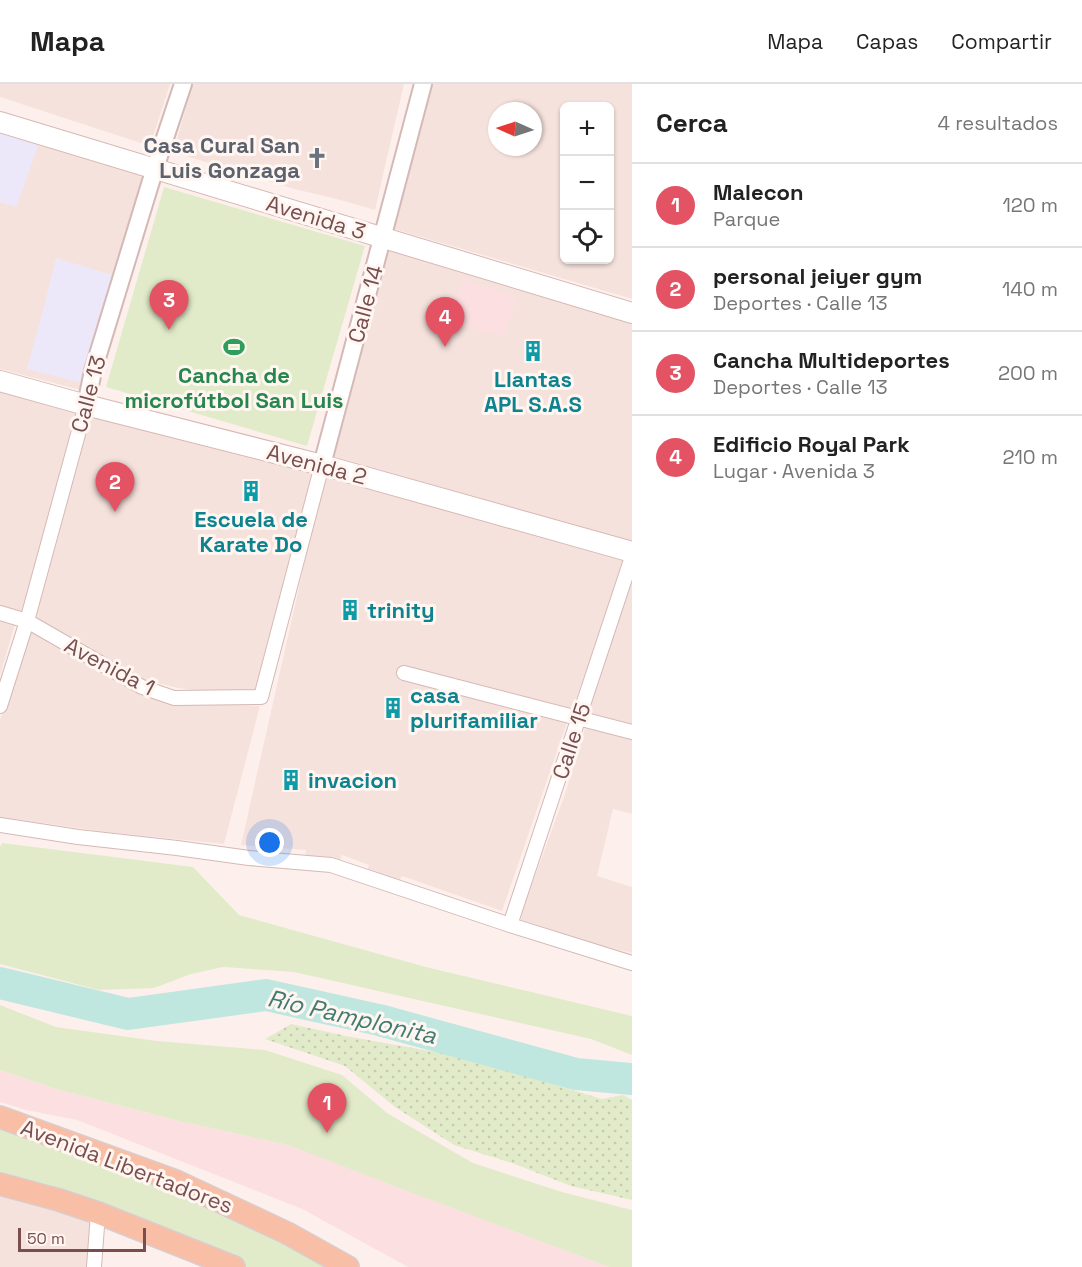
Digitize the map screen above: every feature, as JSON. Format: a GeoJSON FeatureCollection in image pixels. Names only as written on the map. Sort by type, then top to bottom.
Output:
{"type":"FeatureCollection","features":[{"type":"Feature","properties":{"kind":"main road","name":"Avenida 3"},"geometry":{"type":"LineString","coordinates":[[0,122],[632,313]]}},
{"type":"Feature","properties":{"kind":"main road","name":"Avenida 2"},"geometry":{"type":"LineString","coordinates":[[0,381],[322,465],[632,552]]}},
{"type":"Feature","properties":{"kind":"main road","name":"Avenida Libertadores"},"geometry":{"type":"LineString","coordinates":[[0,1117],[176,1181],[287,1233],[348,1267]]}},
{"type":"Feature","properties":{"kind":"main road"},"geometry":{"type":"LineString","coordinates":[[0,1184],[98,1213],[234,1267]]}},
{"type":"Feature","properties":{"kind":"street","name":"Calle 13"},"geometry":{"type":"LineString","coordinates":[[0,706],[27,621],[86,405],[93,371],[183,84]]}},
{"type":"Feature","properties":{"kind":"street","name":"Calle 14"},"geometry":{"type":"LineString","coordinates":[[261,697],[423,84]]}},
{"type":"Feature","properties":{"kind":"street","name":"Calle 15"},"geometry":{"type":"LineString","coordinates":[[510,926],[632,557]]}},
{"type":"Feature","properties":{"kind":"street","name":"Avenida 1"},"geometry":{"type":"LineString","coordinates":[[0,613],[27,621],[142,687],[174,698],[261,697]]}},
{"type":"Feature","properties":{"kind":"street"},"geometry":{"type":"LineString","coordinates":[[404,673],[632,732]]}},
{"type":"Feature","properties":{"kind":"street"},"geometry":{"type":"LineString","coordinates":[[0,825],[249,858],[331,865],[510,926],[632,963]]}},
{"type":"Feature","properties":{"kind":"street"},"geometry":{"type":"LineString","coordinates":[[94,1267],[98,1213]]}},
{"type":"Feature","properties":{"kind":"shaded area"},"geometry":{"type":"Polygon","coordinates":[[[0,84],[170,84],[150,146],[0,97],[0,84]]]}},
{"type":"Feature","properties":{"kind":"shaded area"},"geometry":{"type":"Polygon","coordinates":[[[193,84],[404,84],[375,210],[294,189],[173,152],[193,84]]]}},
{"type":"Feature","properties":{"kind":"shaded area"},"geometry":{"type":"Polygon","coordinates":[[[430,84],[632,84],[632,299],[391,228],[430,84]]]}},
{"type":"Feature","properties":{"kind":"shaded area"},"geometry":{"type":"Polygon","coordinates":[[[0,117],[150,162],[81,390],[0,369],[0,117]]]}},
{"type":"Feature","properties":{"kind":"shaded area"},"geometry":{"type":"Polygon","coordinates":[[[0,125],[41,138],[16,207],[0,202],[0,125]]]}},
{"type":"Feature","properties":{"kind":"shaded area"},"geometry":{"type":"Polygon","coordinates":[[[389,234],[632,309],[632,546],[328,465],[389,234]]]}},
{"type":"Feature","properties":{"kind":"shaded area"},"geometry":{"type":"Polygon","coordinates":[[[56,258],[115,276],[83,383],[27,369],[56,258]]]}},
{"type":"Feature","properties":{"kind":"shaded area"},"geometry":{"type":"Polygon","coordinates":[[[462,278],[516,297],[504,337],[450,321],[462,278]]]}},
{"type":"Feature","properties":{"kind":"shaded area"},"geometry":{"type":"Polygon","coordinates":[[[0,381],[81,401],[24,613],[0,605],[0,381]]]}},
{"type":"Feature","properties":{"kind":"shaded area"},"geometry":{"type":"Polygon","coordinates":[[[93,406],[312,472],[269,658],[258,695],[206,692],[145,680],[34,617],[93,406]]]}},
{"type":"Feature","properties":{"kind":"shaded area"},"geometry":{"type":"Polygon","coordinates":[[[324,476],[630,548],[572,710],[401,667],[400,671],[570,714],[502,911],[402,876],[399,882],[367,871],[369,865],[342,855],[339,863],[305,856],[306,850],[241,845],[324,476]]]}},
{"type":"Feature","properties":{"kind":"shaded area"},"geometry":{"type":"Polygon","coordinates":[[[632,576],[632,726],[583,713],[632,576]]]}},
{"type":"Feature","properties":{"kind":"shaded area"},"geometry":{"type":"Polygon","coordinates":[[[0,619],[15,624],[0,676],[0,619]]]}},
{"type":"Feature","properties":{"kind":"shaded area"},"geometry":{"type":"Polygon","coordinates":[[[27,628],[146,698],[260,706],[224,844],[106,832],[0,817],[0,720],[27,628]]]}},
{"type":"Feature","properties":{"kind":"shaded area"},"geometry":{"type":"Polygon","coordinates":[[[585,728],[632,739],[632,814],[613,809],[597,876],[632,887],[632,953],[519,925],[565,794],[585,728]]]}},
{"type":"Feature","properties":{"kind":"shaded area"},"geometry":{"type":"Polygon","coordinates":[[[0,1070],[56,1089],[179,1121],[288,1145],[609,1267],[408,1267],[302,1209],[77,1120],[26,1110],[0,1102],[0,1070]]]}},
{"type":"Feature","properties":{"kind":"shaded area"},"geometry":{"type":"Polygon","coordinates":[[[0,1185],[91,1212],[87,1267],[0,1267],[0,1185]]]}},
{"type":"Feature","properties":{"kind":"green space"},"geometry":{"type":"Polygon","coordinates":[[[164,187],[365,246],[307,446],[106,387],[164,187]]]}},
{"type":"Feature","properties":{"kind":"green space"},"geometry":{"type":"Polygon","coordinates":[[[2,843],[193,867],[239,915],[426,967],[632,1016],[632,1055],[591,1039],[294,972],[223,967],[191,974],[154,988],[99,990],[0,964],[0,847],[2,843]]]}},
{"type":"Feature","properties":{"kind":"green space"},"geometry":{"type":"Polygon","coordinates":[[[0,1005],[56,1027],[157,1041],[265,1050],[342,1075],[387,1113],[473,1163],[562,1192],[632,1210],[632,1267],[609,1267],[288,1145],[179,1121],[56,1089],[0,1070],[0,1005]]]}},
{"type":"Feature","properties":{"kind":"green space"},"geometry":{"type":"Polygon","coordinates":[[[291,1024],[464,1057],[602,1099],[623,1095],[632,1100],[632,1200],[571,1186],[512,1163],[454,1145],[395,1107],[345,1066],[265,1039],[291,1024]]]}},
{"type":"Feature","properties":{"kind":"green space"},"geometry":{"type":"Polygon","coordinates":[[[0,1120],[173,1184],[340,1267],[242,1267],[0,1179],[0,1120]]]}},
{"type":"Feature","properties":{"kind":"waterway","name":"Río Pamplonita"},"geometry":{"type":"LineString","coordinates":[[0,983],[128,1014],[266,995],[379,1020],[576,1074],[632,1079]]}},
{"type":"Feature","properties":{"kind":"place","name":"Casa Cural San Luis Gonzaga"},"geometry":{"type":"Point","coordinates":[317,158]}},
{"type":"Feature","properties":{"kind":"place","name":"Cancha Multideportes"},"geometry":{"type":"Point","coordinates":[169,330]}},
{"type":"Feature","properties":{"kind":"place","name":"Cancha de microfútbol San Luis"},"geometry":{"type":"Point","coordinates":[234,347]}},
{"type":"Feature","properties":{"kind":"place","name":"Edificio Royal Park"},"geometry":{"type":"Point","coordinates":[445,347]}},
{"type":"Feature","properties":{"kind":"place","name":"Llantas APL S.A.S"},"geometry":{"type":"Point","coordinates":[533,351]}},
{"type":"Feature","properties":{"kind":"place","name":"Escuela de Karate Do"},"geometry":{"type":"Point","coordinates":[251,491]}},
{"type":"Feature","properties":{"kind":"place","name":"personal jeiyer gym"},"geometry":{"type":"Point","coordinates":[115,512]}},
{"type":"Feature","properties":{"kind":"place","name":"trinity"},"geometry":{"type":"Point","coordinates":[350,610]}},
{"type":"Feature","properties":{"kind":"place","name":"casa plurifamiliar"},"geometry":{"type":"Point","coordinates":[393,708]}},
{"type":"Feature","properties":{"kind":"place","name":"invacion"},"geometry":{"type":"Point","coordinates":[291,780]}},
{"type":"Feature","properties":{"kind":"place","name":"Malecon"},"geometry":{"type":"Point","coordinates":[327,1133]}}]}
